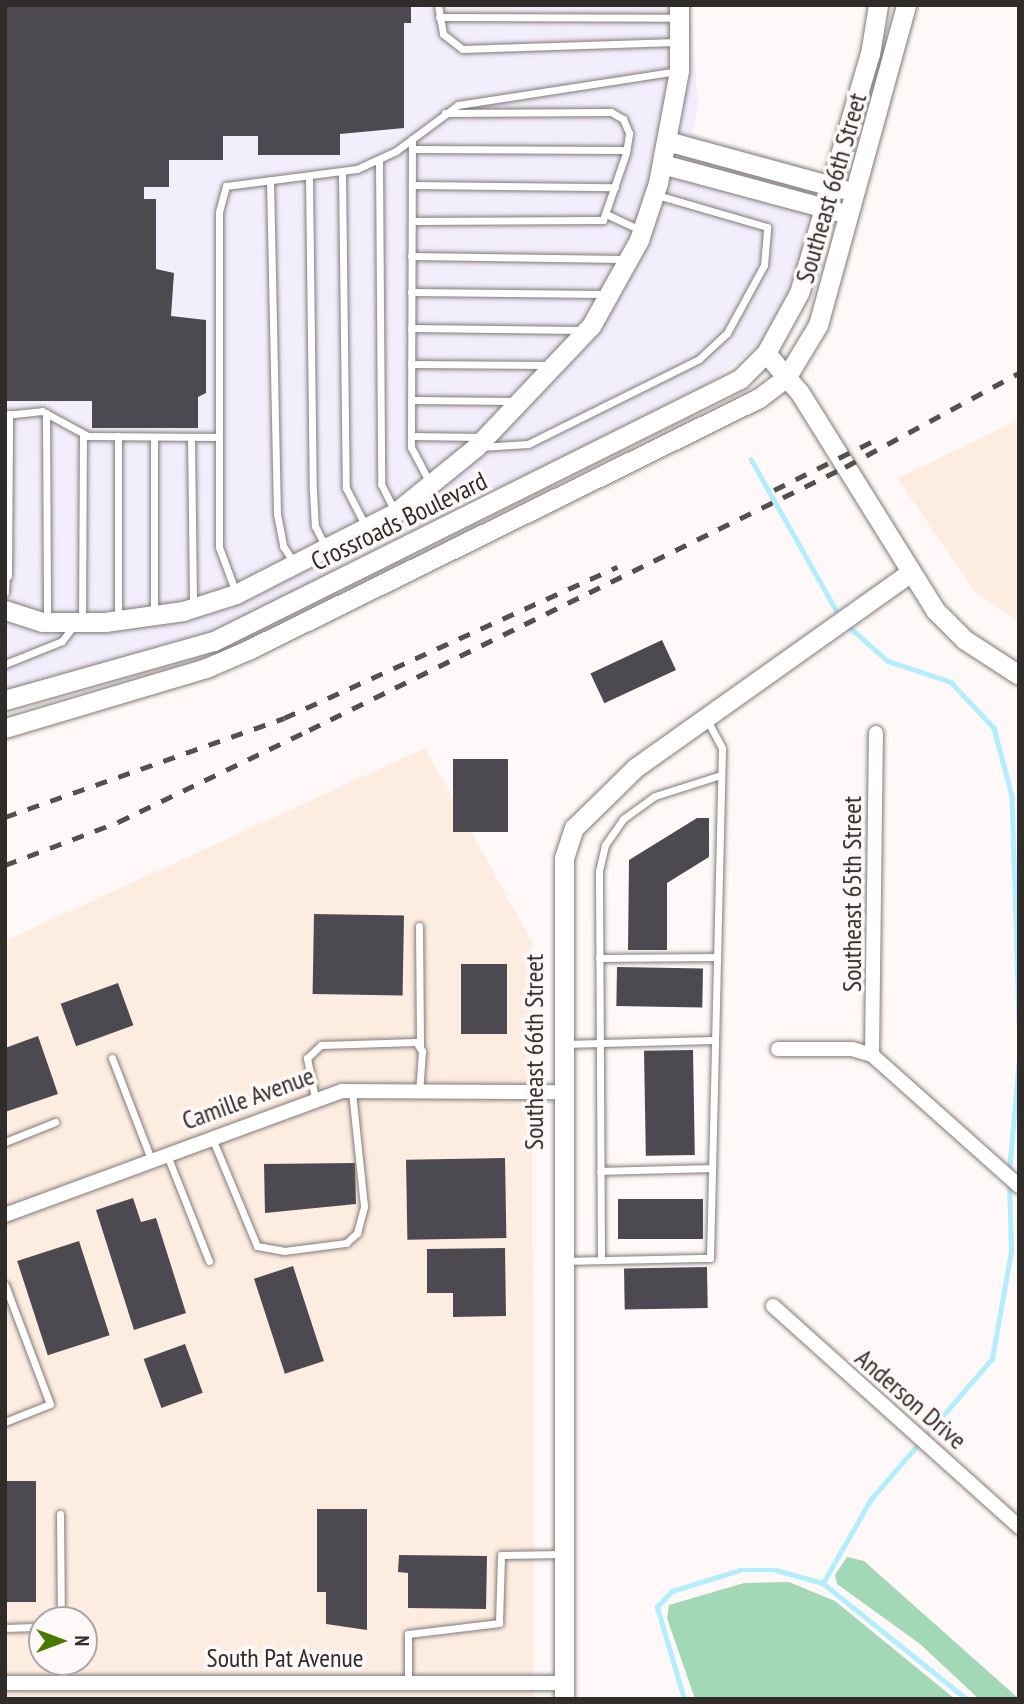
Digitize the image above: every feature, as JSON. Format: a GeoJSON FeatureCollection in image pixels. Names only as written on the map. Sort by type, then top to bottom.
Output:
{"type":"FeatureCollection","features":[{"type":"Feature","properties":{"kind":"main road","name":"Southeast 66th Street"},"geometry":{"type":"LineString","coordinates":[[766,353],[800,293],[878,5]]}},
{"type":"Feature","properties":{"kind":"main road","name":"Southeast 66th Street"},"geometry":{"type":"LineString","coordinates":[[786,377],[818,325],[857,194],[906,5]]}},
{"type":"Feature","properties":{"kind":"main road"},"geometry":{"type":"LineString","coordinates":[[5,610],[47,622],[118,620],[193,607],[236,594],[329,551],[396,512],[481,442],[523,401],[587,330],[642,230],[662,164],[679,71],[679,12]]}},
{"type":"Feature","properties":{"kind":"main road"},"geometry":{"type":"LineString","coordinates":[[667,141],[857,194]]}},
{"type":"Feature","properties":{"kind":"main road"},"geometry":{"type":"LineString","coordinates":[[662,164],[850,215]]}},
{"type":"Feature","properties":{"kind":"main road"},"geometry":{"type":"LineString","coordinates":[[766,353],[786,377],[908,574],[965,640],[1019,676]]}},
{"type":"Feature","properties":{"kind":"main road","name":"Crossroads Boulevard"},"geometry":{"type":"LineString","coordinates":[[5,700],[214,641],[693,406],[740,379],[766,353]]}},
{"type":"Feature","properties":{"kind":"main road","name":"Crossroads Boulevard"},"geometry":{"type":"LineString","coordinates":[[5,728],[227,659],[759,398],[786,377]]}},
{"type":"Feature","properties":{"kind":"main road","name":"Southeast 66th Street"},"geometry":{"type":"LineString","coordinates":[[564,1691],[560,895],[573,828],[635,768],[908,574]]}},
{"type":"Feature","properties":{"kind":"street","name":"Southeast 65th Street"},"geometry":{"type":"LineString","coordinates":[[872,1055],[876,733]]}},
{"type":"Feature","properties":{"kind":"street"},"geometry":{"type":"LineString","coordinates":[[778,1049],[852,1049],[872,1055],[1019,1186]]}},
{"type":"Feature","properties":{"kind":"street","name":"Camille Avenue"},"geometry":{"type":"LineString","coordinates":[[6,1213],[315,1098],[352,1090],[560,1092]]}},
{"type":"Feature","properties":{"kind":"street","name":"Anderson Drive"},"geometry":{"type":"LineString","coordinates":[[773,1306],[1019,1527]]}},
{"type":"Feature","properties":{"kind":"street","name":"South Pat Avenue"},"geometry":{"type":"LineString","coordinates":[[5,1683],[408,1682],[564,1691]]}},
{"type":"Feature","properties":{"kind":"lane"},"geometry":{"type":"LineString","coordinates":[[438,5],[443,34],[462,49],[679,42]]}},
{"type":"Feature","properties":{"kind":"lane"},"geometry":{"type":"LineString","coordinates":[[439,18],[679,12]]}},
{"type":"Feature","properties":{"kind":"lane"},"geometry":{"type":"LineString","coordinates":[[236,594],[219,547],[221,194],[234,182],[342,174],[379,161],[444,113],[482,100],[679,71]]}},
{"type":"Feature","properties":{"kind":"lane"},"geometry":{"type":"LineString","coordinates":[[412,221],[594,222],[606,214],[626,150],[626,126],[611,112],[444,113]]}},
{"type":"Feature","properties":{"kind":"lane"},"geometry":{"type":"LineString","coordinates":[[412,139],[412,456],[431,485]]}},
{"type":"Feature","properties":{"kind":"lane"},"geometry":{"type":"LineString","coordinates":[[412,149],[626,150]]}},
{"type":"Feature","properties":{"kind":"lane"},"geometry":{"type":"LineString","coordinates":[[379,161],[381,484],[396,512]]}},
{"type":"Feature","properties":{"kind":"lane"},"geometry":{"type":"LineString","coordinates":[[342,174],[346,488],[367,529]]}},
{"type":"Feature","properties":{"kind":"lane"},"geometry":{"type":"LineString","coordinates":[[309,178],[313,491],[315,526],[329,551]]}},
{"type":"Feature","properties":{"kind":"lane"},"geometry":{"type":"LineString","coordinates":[[270,180],[279,531],[297,567]]}},
{"type":"Feature","properties":{"kind":"lane"},"geometry":{"type":"LineString","coordinates":[[412,185],[615,187]]}},
{"type":"Feature","properties":{"kind":"lane"},"geometry":{"type":"LineString","coordinates":[[411,436],[528,444],[699,359],[727,333],[764,265],[767,227],[654,194]]}},
{"type":"Feature","properties":{"kind":"lane"},"geometry":{"type":"LineString","coordinates":[[606,214],[642,230]]}},
{"type":"Feature","properties":{"kind":"lane"},"geometry":{"type":"LineString","coordinates":[[411,256],[628,259]]}},
{"type":"Feature","properties":{"kind":"lane"},"geometry":{"type":"LineString","coordinates":[[411,292],[609,294]]}},
{"type":"Feature","properties":{"kind":"lane"},"geometry":{"type":"LineString","coordinates":[[411,328],[587,330]]}},
{"type":"Feature","properties":{"kind":"lane"},"geometry":{"type":"LineString","coordinates":[[411,364],[557,365]]}},
{"type":"Feature","properties":{"kind":"lane"},"geometry":{"type":"LineString","coordinates":[[411,400],[523,401]]}},
{"type":"Feature","properties":{"kind":"lane"},"geometry":{"type":"LineString","coordinates":[[5,592],[7,415],[46,413],[83,435],[219,438]]}},
{"type":"Feature","properties":{"kind":"lane"},"geometry":{"type":"LineString","coordinates":[[46,413],[47,622]]}},
{"type":"Feature","properties":{"kind":"lane"},"geometry":{"type":"LineString","coordinates":[[5,664],[62,641],[80,622],[83,435]]}},
{"type":"Feature","properties":{"kind":"lane"},"geometry":{"type":"LineString","coordinates":[[118,436],[118,620]]}},
{"type":"Feature","properties":{"kind":"lane"},"geometry":{"type":"LineString","coordinates":[[154,436],[154,615]]}},
{"type":"Feature","properties":{"kind":"lane"},"geometry":{"type":"LineString","coordinates":[[191,437],[193,607]]}},
{"type":"Feature","properties":{"kind":"lane"},"geometry":{"type":"LineString","coordinates":[[561,1261],[710,1258],[710,1168],[722,747],[706,719]]}},
{"type":"Feature","properties":{"kind":"lane"},"geometry":{"type":"LineString","coordinates":[[601,1261],[599,871],[605,845],[623,819],[655,796],[721,775]]}},
{"type":"Feature","properties":{"kind":"lane"},"geometry":{"type":"LineString","coordinates":[[419,926],[419,1090]]}},
{"type":"Feature","properties":{"kind":"lane"},"geometry":{"type":"LineString","coordinates":[[599,958],[716,957]]}},
{"type":"Feature","properties":{"kind":"lane"},"geometry":{"type":"LineString","coordinates":[[560,1044],[714,1040]]}},
{"type":"Feature","properties":{"kind":"lane"},"geometry":{"type":"LineString","coordinates":[[315,1098],[307,1067],[310,1049],[416,1042],[420,1047]]}},
{"type":"Feature","properties":{"kind":"lane"},"geometry":{"type":"LineString","coordinates":[[112,1058],[151,1159]]}},
{"type":"Feature","properties":{"kind":"lane"},"geometry":{"type":"LineString","coordinates":[[211,1137],[257,1246],[284,1251],[337,1246],[357,1233],[365,1206],[352,1090]]}},
{"type":"Feature","properties":{"kind":"lane"},"geometry":{"type":"LineString","coordinates":[[5,1142],[55,1122]]}},
{"type":"Feature","properties":{"kind":"lane"},"geometry":{"type":"LineString","coordinates":[[167,1154],[209,1261]]}},
{"type":"Feature","properties":{"kind":"lane"},"geometry":{"type":"LineString","coordinates":[[600,1171],[710,1168]]}},
{"type":"Feature","properties":{"kind":"lane"},"geometry":{"type":"LineString","coordinates":[[5,1285],[50,1404],[5,1422]]}},
{"type":"Feature","properties":{"kind":"lane"},"geometry":{"type":"LineString","coordinates":[[60,1514],[61,1606]]}},
{"type":"Feature","properties":{"kind":"lane"},"geometry":{"type":"LineString","coordinates":[[408,1682],[408,1634],[499,1623],[502,1555],[564,1554]]}},
{"type":"Feature","properties":{"kind":"lane"},"geometry":{"type":"LineString","coordinates":[[5,1628],[28,1627]]}},
{"type":"Feature","properties":{"kind":"lane"},"geometry":{"type":"LineString","coordinates":[[63,1676],[63,1683]]}},
{"type":"Feature","properties":{"kind":"shaded area"},"geometry":{"type":"Polygon","coordinates":[[[5,5],[690,5],[698,106],[692,133],[819,170],[797,271],[766,340],[688,399],[207,634],[5,692],[5,5]]]}},
{"type":"Feature","properties":{"kind":"shaded area"},"geometry":{"type":"Polygon","coordinates":[[[1019,420],[1019,622],[975,592],[897,478],[1019,420]]]}},
{"type":"Feature","properties":{"kind":"shaded area"},"geometry":{"type":"Polygon","coordinates":[[[425,748],[532,942],[534,1699],[5,1699],[5,941],[425,748]]]}},
{"type":"Feature","properties":{"kind":"green space"},"geometry":{"type":"Polygon","coordinates":[[[847,1557],[864,1561],[1019,1699],[979,1699],[920,1644],[837,1584],[835,1575],[847,1557]]]}},
{"type":"Feature","properties":{"kind":"green space"},"geometry":{"type":"Polygon","coordinates":[[[789,1582],[835,1601],[955,1699],[695,1699],[667,1618],[669,1605],[744,1583],[789,1582]]]}},
{"type":"Feature","properties":{"kind":"building"},"geometry":{"type":"Polygon","coordinates":[[[5,5],[411,5],[411,23],[404,23],[404,128],[340,134],[340,155],[258,155],[258,136],[223,136],[223,160],[169,160],[169,187],[144,187],[144,199],[156,199],[156,269],[174,273],[171,316],[206,320],[206,393],[198,397],[198,428],[92,428],[92,401],[7,401],[5,5]]]}},
{"type":"Feature","properties":{"kind":"building"},"geometry":{"type":"Polygon","coordinates":[[[662,640],[676,670],[604,703],[590,673],[662,640]]]}},
{"type":"Feature","properties":{"kind":"building"},"geometry":{"type":"Polygon","coordinates":[[[453,759],[508,759],[508,832],[453,832],[453,759]]]}},
{"type":"Feature","properties":{"kind":"building"},"geometry":{"type":"Polygon","coordinates":[[[697,818],[709,818],[709,857],[667,883],[667,950],[628,950],[629,860],[697,818]]]}},
{"type":"Feature","properties":{"kind":"building"},"geometry":{"type":"Polygon","coordinates":[[[314,914],[404,916],[403,996],[313,994],[314,914]]]}},
{"type":"Feature","properties":{"kind":"building"},"geometry":{"type":"Polygon","coordinates":[[[461,964],[507,964],[507,1034],[461,1034],[461,964]]]}},
{"type":"Feature","properties":{"kind":"building"},"geometry":{"type":"Polygon","coordinates":[[[617,967],[703,969],[702,1007],[616,1006],[617,967]]]}},
{"type":"Feature","properties":{"kind":"building"},"geometry":{"type":"Polygon","coordinates":[[[118,983],[133,1025],[76,1046],[61,1004],[118,983]]]}},
{"type":"Feature","properties":{"kind":"building"},"geometry":{"type":"Polygon","coordinates":[[[38,1036],[58,1094],[5,1112],[5,1048],[38,1036]]]}},
{"type":"Feature","properties":{"kind":"building"},"geometry":{"type":"Polygon","coordinates":[[[693,1050],[695,1155],[646,1156],[644,1051],[693,1050]]]}},
{"type":"Feature","properties":{"kind":"building"},"geometry":{"type":"Polygon","coordinates":[[[505,1158],[506,1238],[407,1240],[406,1160],[505,1158]]]}},
{"type":"Feature","properties":{"kind":"building"},"geometry":{"type":"Polygon","coordinates":[[[355,1163],[356,1204],[265,1213],[264,1164],[355,1163]]]}},
{"type":"Feature","properties":{"kind":"building"},"geometry":{"type":"Polygon","coordinates":[[[133,1198],[141,1222],[156,1218],[186,1313],[134,1330],[96,1210],[133,1198]]]}},
{"type":"Feature","properties":{"kind":"building"},"geometry":{"type":"Polygon","coordinates":[[[618,1199],[703,1199],[703,1239],[618,1239],[618,1199]]]}},
{"type":"Feature","properties":{"kind":"building"},"geometry":{"type":"Polygon","coordinates":[[[79,1241],[110,1335],[48,1355],[17,1261],[79,1241]]]}},
{"type":"Feature","properties":{"kind":"building"},"geometry":{"type":"Polygon","coordinates":[[[505,1248],[506,1316],[453,1317],[453,1293],[427,1293],[427,1249],[505,1248]]]}},
{"type":"Feature","properties":{"kind":"building"},"geometry":{"type":"Polygon","coordinates":[[[293,1266],[324,1361],[285,1374],[254,1279],[293,1266]]]}},
{"type":"Feature","properties":{"kind":"building"},"geometry":{"type":"Polygon","coordinates":[[[707,1267],[708,1308],[625,1309],[624,1268],[707,1267]]]}},
{"type":"Feature","properties":{"kind":"building"},"geometry":{"type":"Polygon","coordinates":[[[185,1344],[203,1393],[161,1408],[144,1359],[185,1344]]]}},
{"type":"Feature","properties":{"kind":"building"},"geometry":{"type":"Polygon","coordinates":[[[5,1481],[36,1481],[36,1602],[5,1602],[5,1481]]]}},
{"type":"Feature","properties":{"kind":"building"},"geometry":{"type":"Polygon","coordinates":[[[317,1509],[367,1509],[367,1630],[326,1624],[326,1592],[317,1592],[317,1509]]]}},
{"type":"Feature","properties":{"kind":"building"},"geometry":{"type":"Polygon","coordinates":[[[399,1555],[487,1556],[486,1609],[408,1608],[408,1573],[398,1572],[399,1555]]]}},
{"type":"Feature","properties":{"kind":"waterway"},"geometry":{"type":"LineString","coordinates":[[751,459],[839,615]]}},
{"type":"Feature","properties":{"kind":"waterway"},"geometry":{"type":"LineString","coordinates":[[846,624],[888,661],[951,682],[994,728],[1012,796],[1019,1023]]}},
{"type":"Feature","properties":{"kind":"waterway"},"geometry":{"type":"LineString","coordinates":[[1009,1172],[1019,1058]]}},
{"type":"Feature","properties":{"kind":"waterway"},"geometry":{"type":"LineString","coordinates":[[823,1583],[871,1499],[992,1359],[1011,1251],[1009,1181]]}},
{"type":"Feature","properties":{"kind":"waterway"},"geometry":{"type":"LineString","coordinates":[[684,1699],[657,1607],[672,1591],[740,1570],[776,1570],[823,1583],[967,1699]]}},
{"type":"Feature","properties":{"kind":"railway"},"geometry":{"type":"LineString","coordinates":[[5,865],[118,822],[309,730],[845,467],[1019,373]]}},
{"type":"Feature","properties":{"kind":"railway"},"geometry":{"type":"LineString","coordinates":[[774,490],[877,439]]}},
{"type":"Feature","properties":{"kind":"railway"},"geometry":{"type":"LineString","coordinates":[[5,817],[284,718],[617,567]]}}]}
